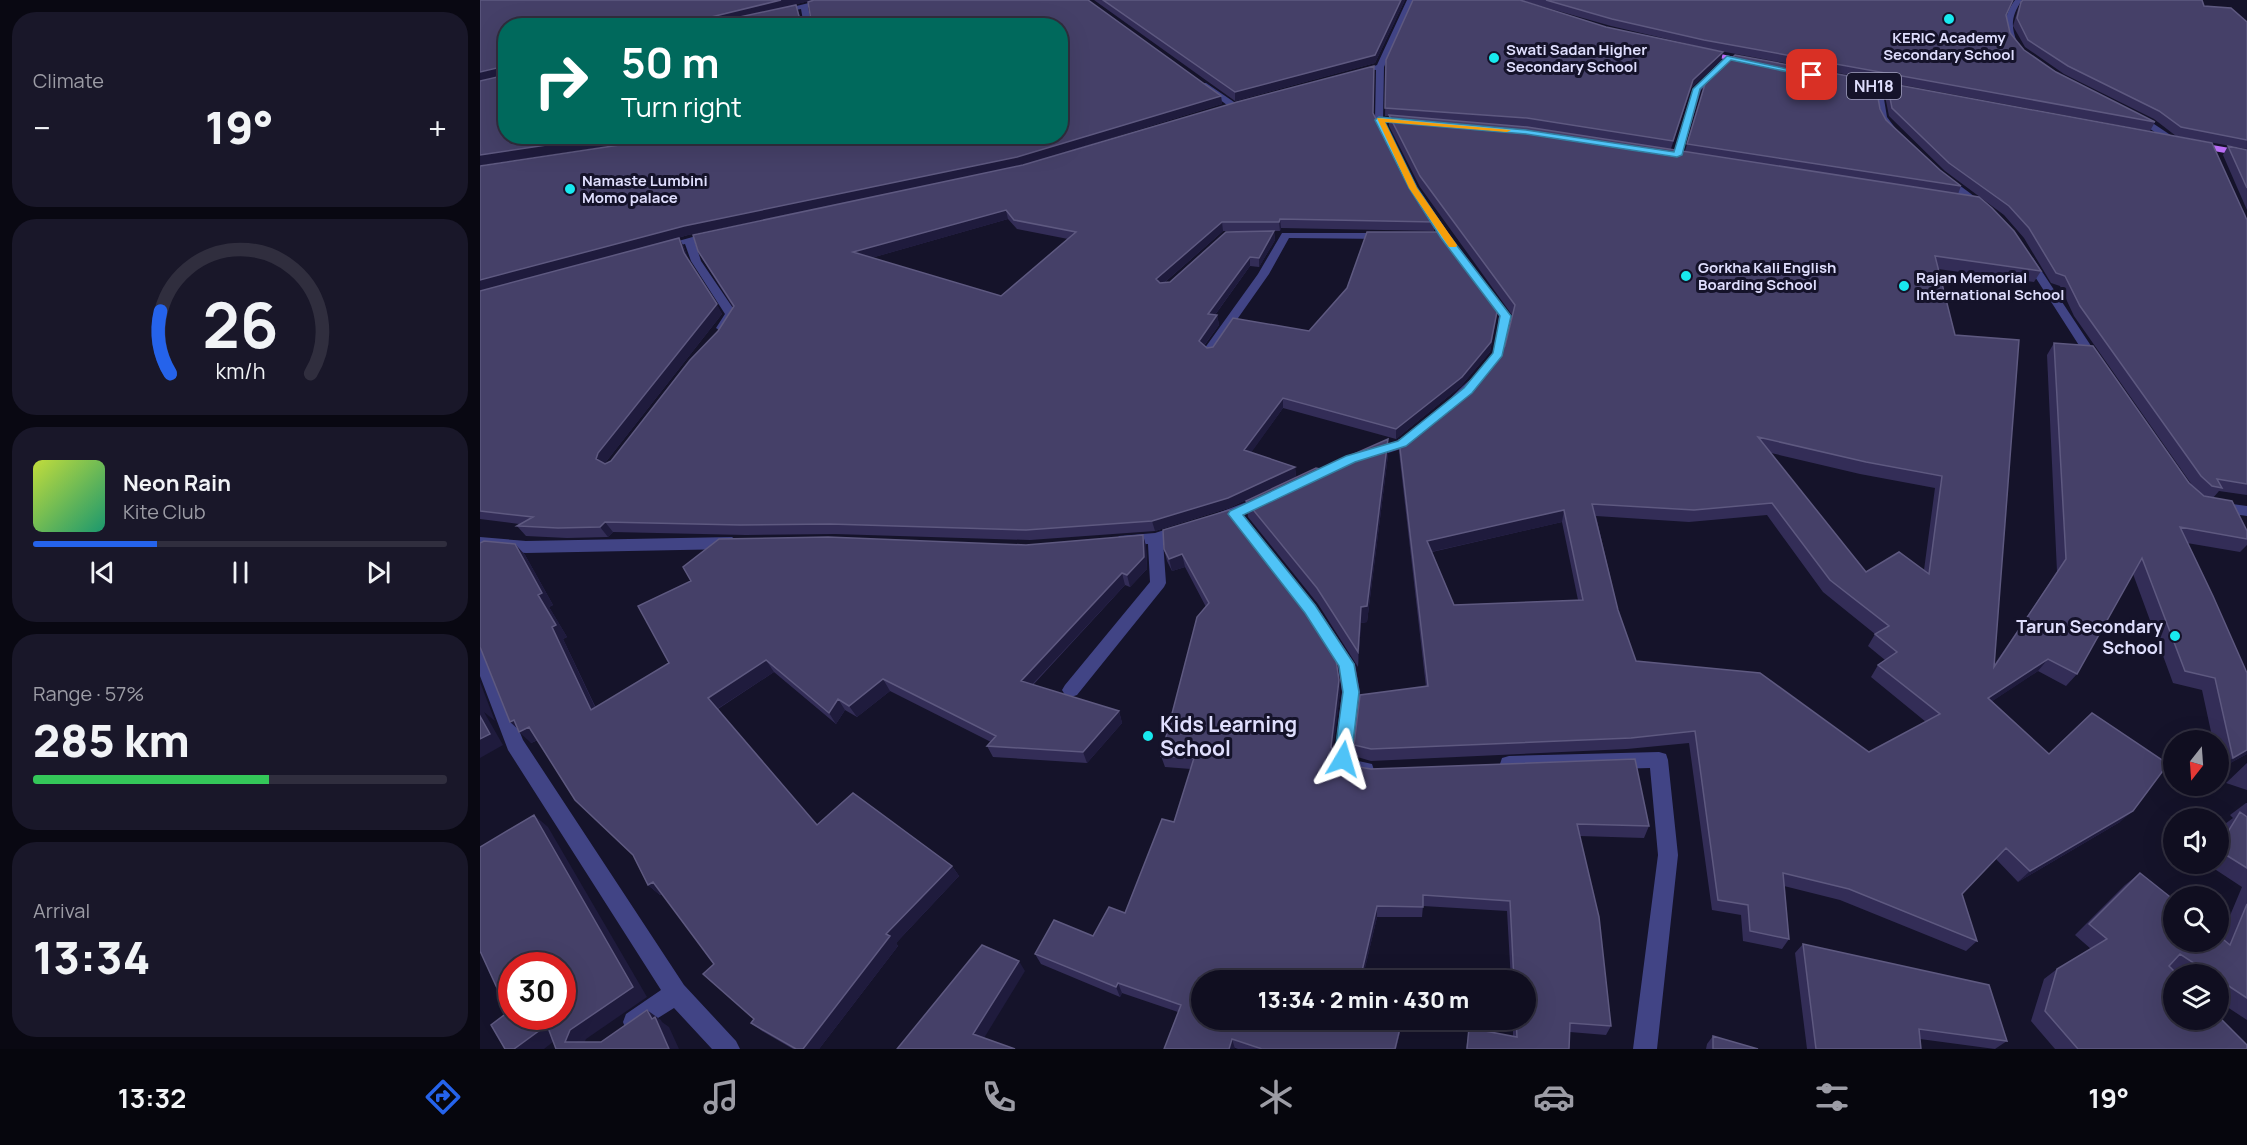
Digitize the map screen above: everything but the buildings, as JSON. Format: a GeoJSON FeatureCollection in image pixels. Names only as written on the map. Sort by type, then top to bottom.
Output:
{"type":"FeatureCollection","features":[{"type":"Feature","properties":{"kind":"main road"},"geometry":{"type":"LineString","coordinates":[[1692,50],[1760,64]]}},
{"type":"Feature","properties":{"kind":"main road","name":"NH18"},"geometry":{"type":"LineString","coordinates":[[1845,81],[1913,93]]}},
{"type":"Feature","properties":{"kind":"main road"},"geometry":{"type":"LineString","coordinates":[[2152,138],[2247,154]]}},
{"type":"Feature","properties":{"kind":"street"},"geometry":{"type":"LineString","coordinates":[[770,13],[831,0]]}},
{"type":"Feature","properties":{"kind":"street"},"geometry":{"type":"LineString","coordinates":[[1410,0],[1380,67],[1379,120],[1439,236],[1505,316],[1498,354],[1468,391],[1444,410]]}},
{"type":"Feature","properties":{"kind":"street"},"geometry":{"type":"LineString","coordinates":[[2019,0],[2013,8],[2007,26],[2014,44],[2020,51]]}},
{"type":"Feature","properties":{"kind":"street"},"geometry":{"type":"LineString","coordinates":[[804,5],[806,18]]}},
{"type":"Feature","properties":{"kind":"street"},"geometry":{"type":"LineString","coordinates":[[1677,155],[1697,89],[1729,58]]}},
{"type":"Feature","properties":{"kind":"street"},"geometry":{"type":"LineString","coordinates":[[1360,72],[1380,67]]}},
{"type":"Feature","properties":{"kind":"street"},"geometry":{"type":"LineString","coordinates":[[1197,79],[1234,106]]}},
{"type":"Feature","properties":{"kind":"street"},"geometry":{"type":"LineString","coordinates":[[1878,87],[1883,117],[1903,139]]}},
{"type":"Feature","properties":{"kind":"street"},"geometry":{"type":"LineString","coordinates":[[1223,109],[1245,103]]}},
{"type":"Feature","properties":{"kind":"street"},"geometry":{"type":"LineString","coordinates":[[2131,112],[2175,142]]}},
{"type":"Feature","properties":{"kind":"street"},"geometry":{"type":"LineString","coordinates":[[1379,120],[1390,120]]}},
{"type":"Feature","properties":{"kind":"street"},"geometry":{"type":"LineString","coordinates":[[868,144],[869,148]]}},
{"type":"Feature","properties":{"kind":"street"},"geometry":{"type":"LineString","coordinates":[[2213,148],[2217,159]]}},
{"type":"Feature","properties":{"kind":"street"},"geometry":{"type":"LineString","coordinates":[[1666,153],[1689,156]]}},
{"type":"Feature","properties":{"kind":"street"},"geometry":{"type":"LineString","coordinates":[[1934,168],[1991,214]]}},
{"type":"Feature","properties":{"kind":"street"},"geometry":{"type":"LineString","coordinates":[[1953,199],[1976,203]]}},
{"type":"Feature","properties":{"kind":"street"},"geometry":{"type":"LineString","coordinates":[[645,252],[724,232]]}},
{"type":"Feature","properties":{"kind":"street"},"geometry":{"type":"LineString","coordinates":[[1208,352],[1263,274],[1280,235],[1399,236]]}},
{"type":"Feature","properties":{"kind":"street"},"geometry":{"type":"LineString","coordinates":[[689,240],[696,261],[731,314],[717,336]]}},
{"type":"Feature","properties":{"kind":"street"},"geometry":{"type":"LineString","coordinates":[[2023,250],[2043,284],[2104,373]]}},
{"type":"Feature","properties":{"kind":"street"},"geometry":{"type":"LineString","coordinates":[[1350,459],[1402,444],[1427,422]]}},
{"type":"Feature","properties":{"kind":"street"},"geometry":{"type":"LineString","coordinates":[[1110,542],[1155,538],[1234,514],[1277,494]]}},
{"type":"Feature","properties":{"kind":"street"},"geometry":{"type":"LineString","coordinates":[[2199,502],[2247,511]]}},
{"type":"Feature","properties":{"kind":"street"},"geometry":{"type":"LineString","coordinates":[[1234,514],[1310,609],[1346,664],[1351,692],[1343,759],[1349,768],[1383,771]]}},
{"type":"Feature","properties":{"kind":"street"},"geometry":{"type":"LineString","coordinates":[[1071,690],[1158,583],[1155,538]]}},
{"type":"Feature","properties":{"kind":"street"},"geometry":{"type":"LineString","coordinates":[[480,543],[526,547],[752,543]]}},
{"type":"Feature","properties":{"kind":"street"},"geometry":{"type":"LineString","coordinates":[[480,653],[515,744],[676,993],[728,1049]]}},
{"type":"Feature","properties":{"kind":"street"},"geometry":{"type":"LineString","coordinates":[[1489,765],[1659,760],[1668,855],[1645,1049]]}},
{"type":"Feature","properties":{"kind":"street"},"geometry":{"type":"LineString","coordinates":[[613,1037],[676,993]]}},
{"type":"Feature","properties":{"kind":"slow traffic"},"geometry":{"type":"LineString","coordinates":[[1452,245],[1413,188],[1379,120],[1446,123],[1507,130]]}},
{"type":"Feature","properties":{"kind":"place","name":"KERIC Academy Secondary School"},"geometry":{"type":"Point","coordinates":[1949,19]}},
{"type":"Feature","properties":{"kind":"place","name":"Swati Sadan Higher Secondary School"},"geometry":{"type":"Point","coordinates":[1494,58]}},
{"type":"Feature","properties":{"kind":"place","name":"Namaste Lumbini Momo palace"},"geometry":{"type":"Point","coordinates":[570,189]}},
{"type":"Feature","properties":{"kind":"place","name":"Gorkha Kali English Boarding School"},"geometry":{"type":"Point","coordinates":[1686,276]}},
{"type":"Feature","properties":{"kind":"place","name":"Rajan Memorial International School"},"geometry":{"type":"Point","coordinates":[1904,286]}},
{"type":"Feature","properties":{"kind":"place","name":"Tarun Secondary School"},"geometry":{"type":"Point","coordinates":[2175,636]}},
{"type":"Feature","properties":{"kind":"place","name":"Kids Learning School"},"geometry":{"type":"Point","coordinates":[1148,736]}},
{"type":"Feature","properties":{"kind":"route"},"geometry":{"type":"LineString","coordinates":[[1343,759],[1351,692],[1346,664],[1310,609],[1234,514],[1350,459],[1402,444],[1419,428],[1468,391],[1498,354],[1505,316],[1470,267],[1444,236],[1413,188],[1379,120],[1446,123],[1526,132],[1677,155],[1689,109],[1697,89],[1729,58],[1812,75]]}}]}
